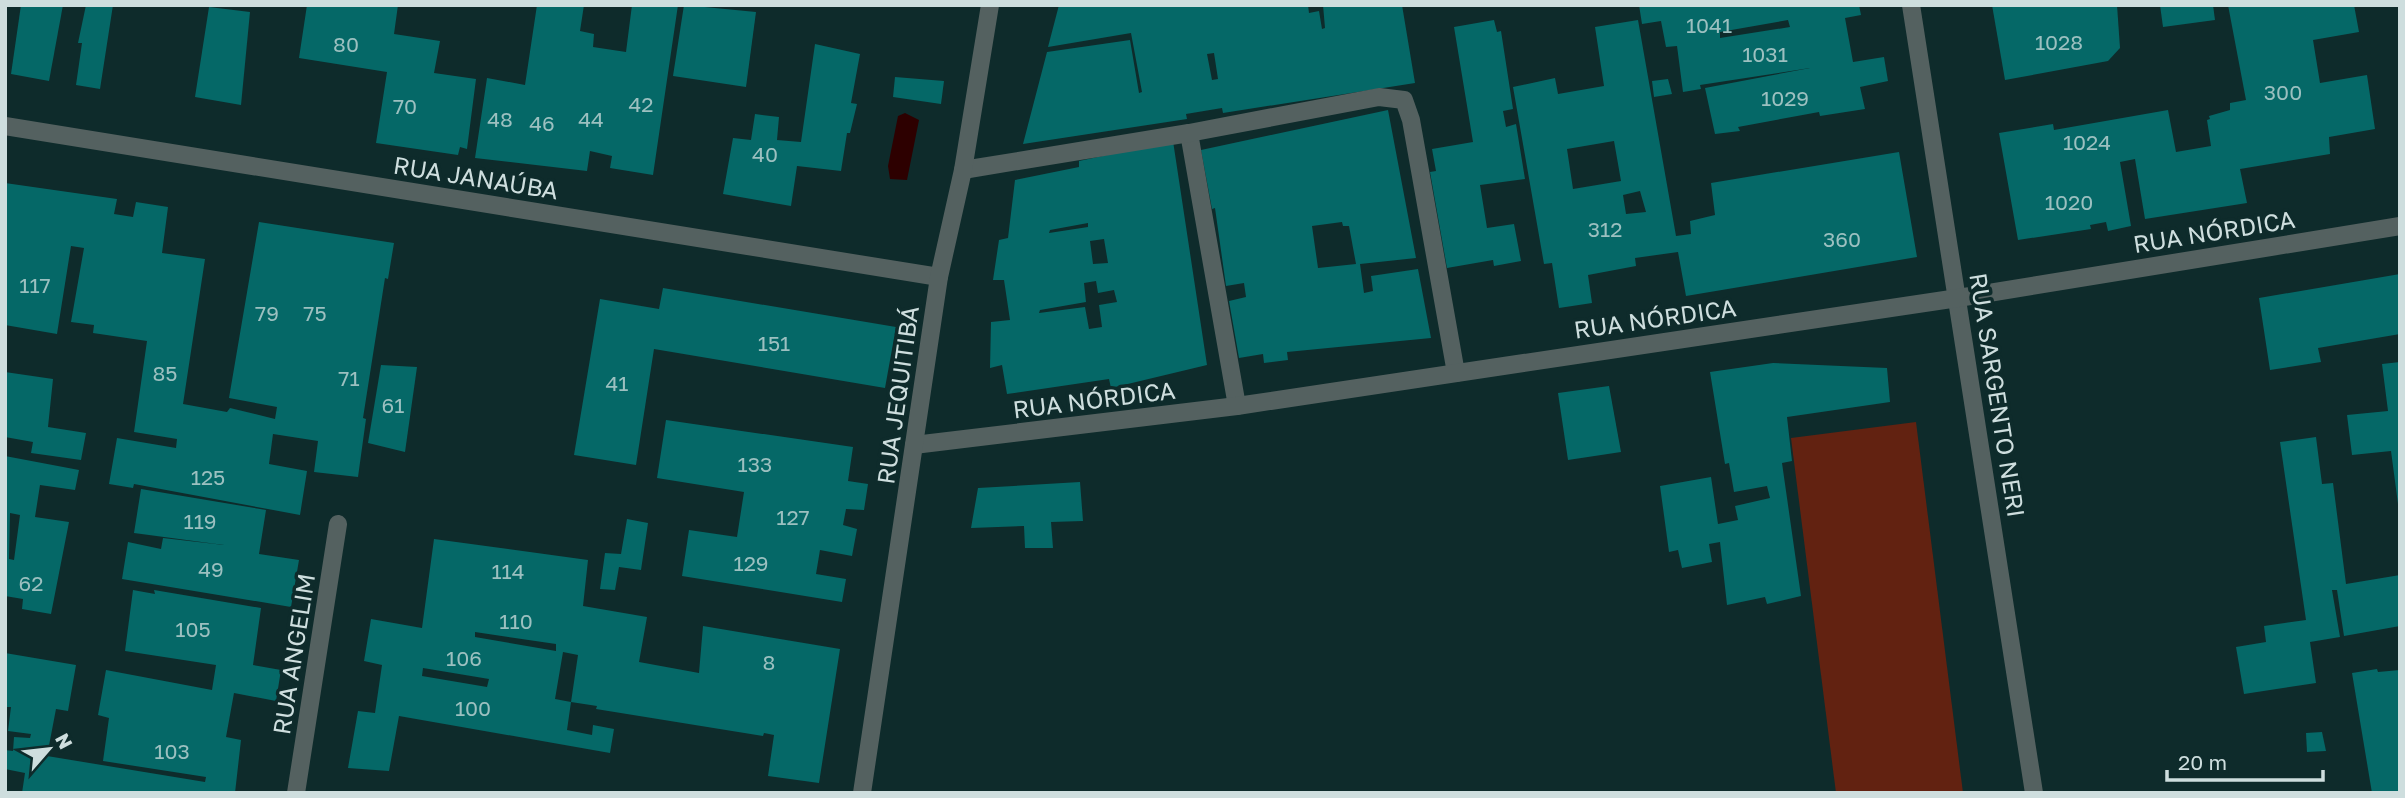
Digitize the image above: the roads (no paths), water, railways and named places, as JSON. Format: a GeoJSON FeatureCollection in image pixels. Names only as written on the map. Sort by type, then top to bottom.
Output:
{"type":"FeatureCollection","features":[{"type":"Feature","properties":{"kind":"street","name":"RUA JEQUITIBÁ"},"geometry":{"type":"LineString","coordinates":[[862,793],[939,277],[963,170],[990,5]]}},
{"type":"Feature","properties":{"kind":"street","name":"RUA SARGENTO NERI"},"geometry":{"type":"LineString","coordinates":[[1911,5],[2034,793]]}},
{"type":"Feature","properties":{"kind":"street"},"geometry":{"type":"LineString","coordinates":[[963,170],[1189,133],[1379,97],[1404,100],[1411,120],[1456,373]]}},
{"type":"Feature","properties":{"kind":"street","name":"RUA JANAÚBA"},"geometry":{"type":"LineString","coordinates":[[5,126],[939,277]]}},
{"type":"Feature","properties":{"kind":"street"},"geometry":{"type":"LineString","coordinates":[[1189,133],[1237,406]]}},
{"type":"Feature","properties":{"kind":"street","name":"RUA NÓRDICA"},"geometry":{"type":"LineString","coordinates":[[914,445],[1237,406],[1958,298],[2400,226]]}},
{"type":"Feature","properties":{"kind":"street","name":"RUA ANGELIM"},"geometry":{"type":"LineString","coordinates":[[296,793],[338,524]]}}]}
